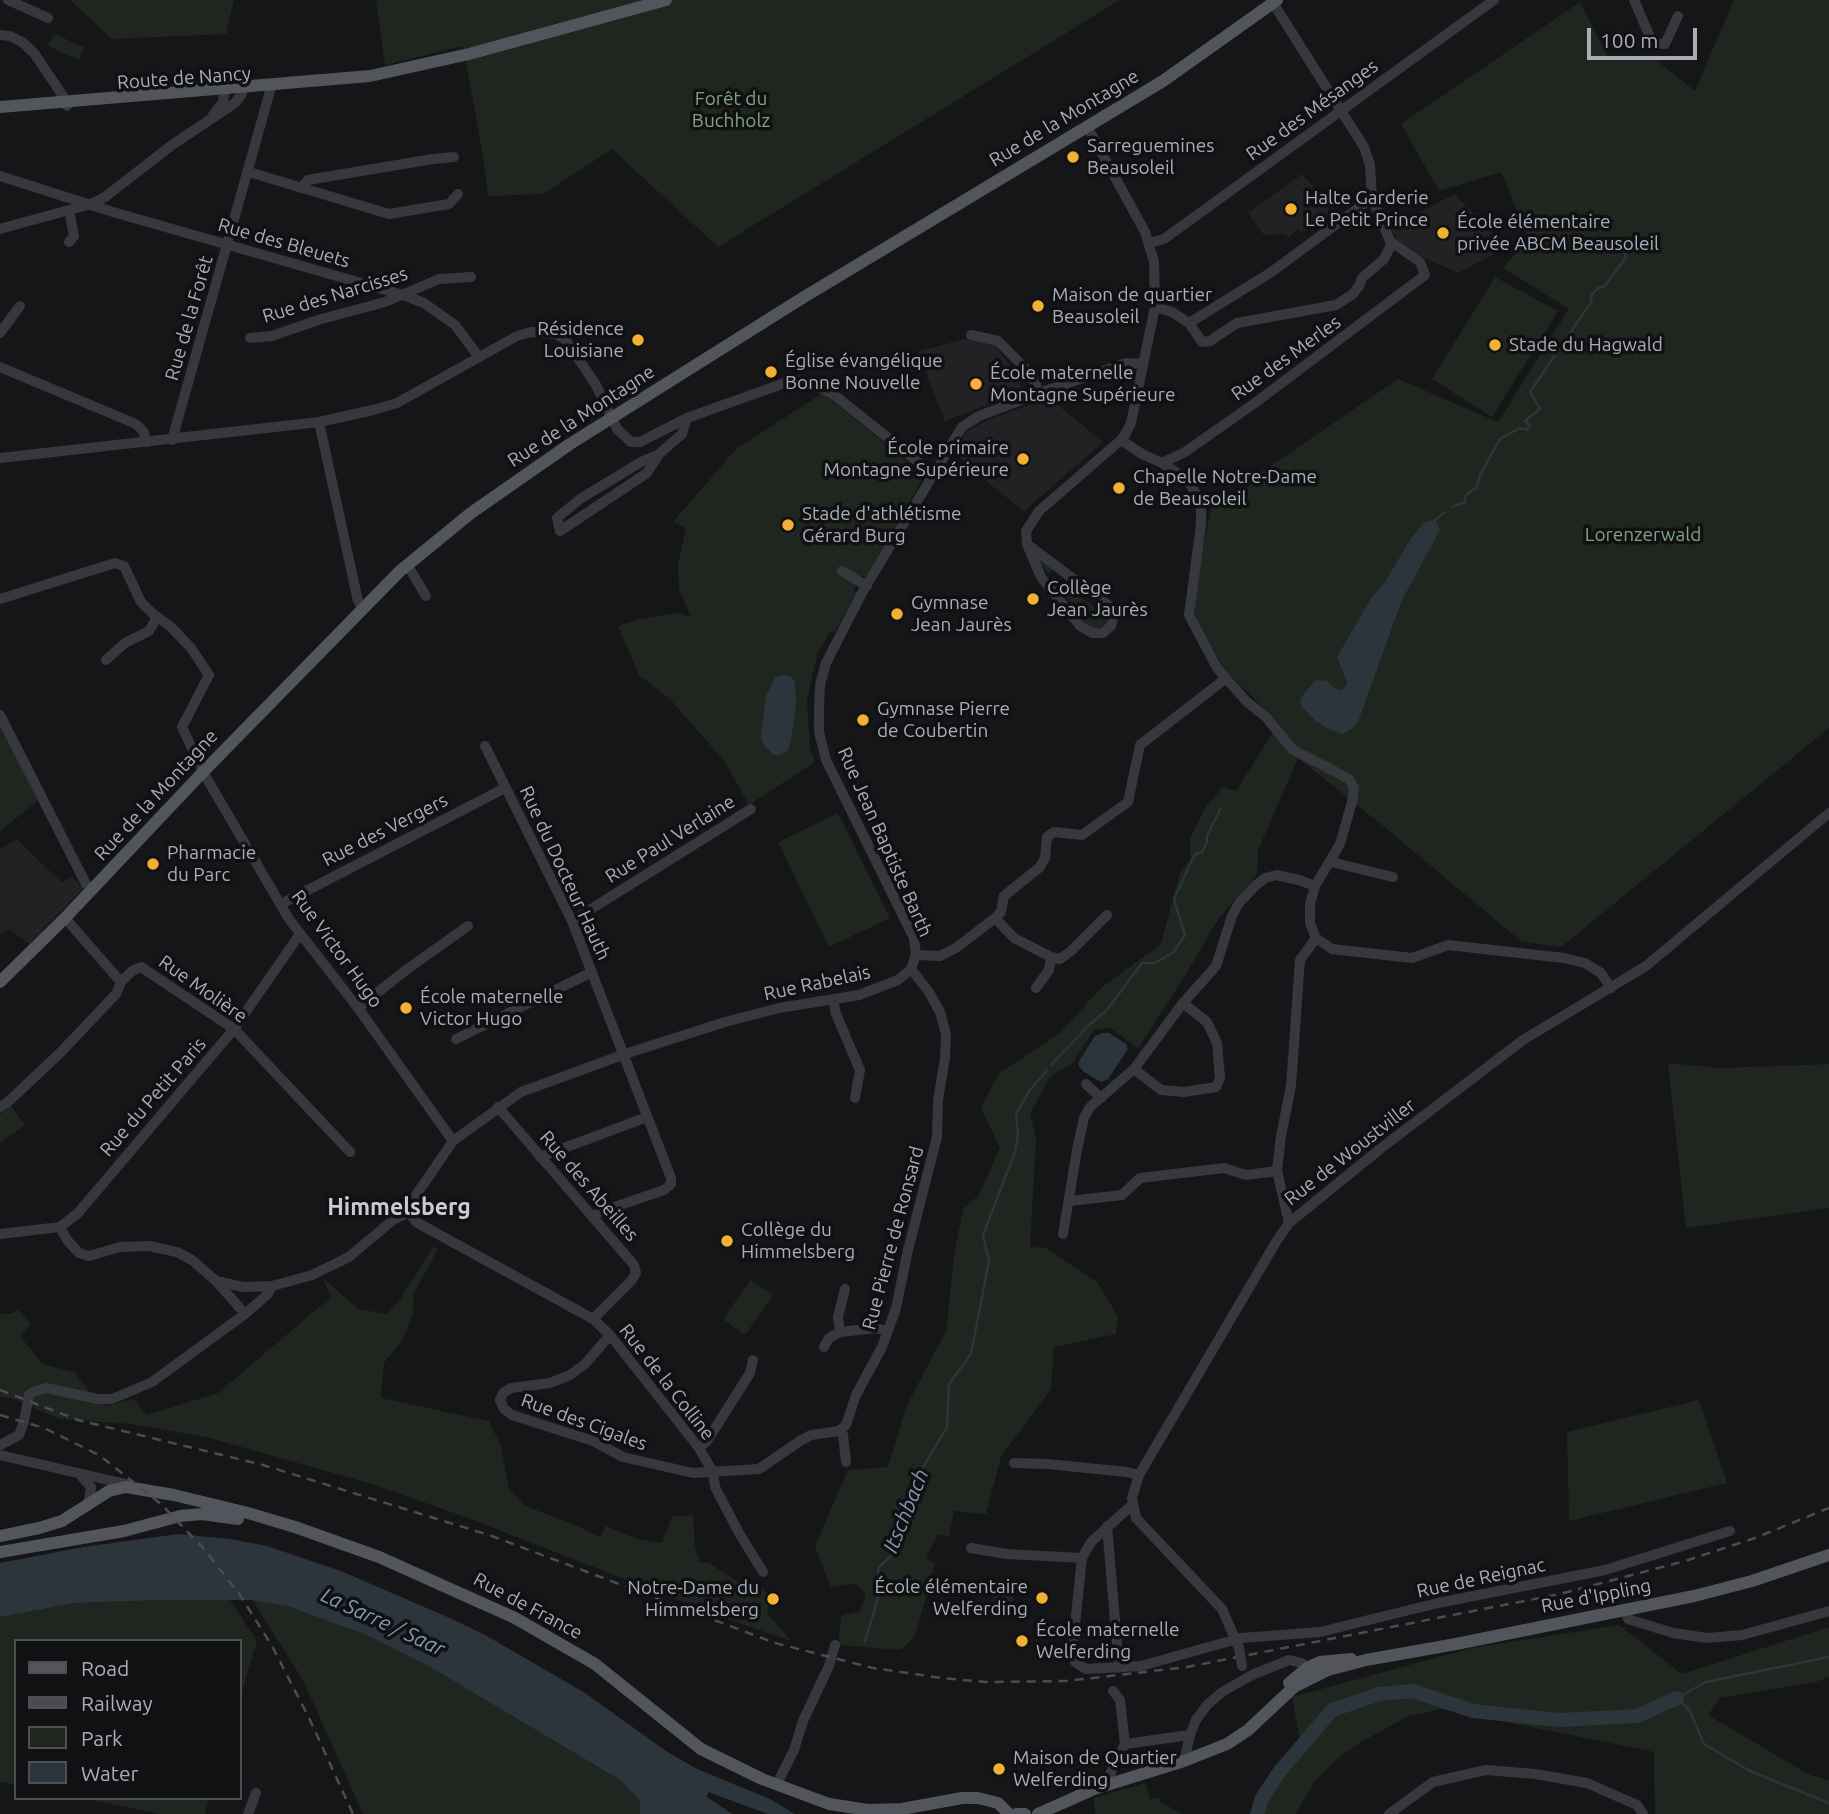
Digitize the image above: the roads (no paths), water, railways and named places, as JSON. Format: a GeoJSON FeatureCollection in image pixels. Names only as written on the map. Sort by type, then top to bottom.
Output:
{"type":"FeatureCollection","features":[{"type":"Feature","properties":{"kind":"main road","name":"Route de Nancy"},"geometry":{"type":"LineString","coordinates":[[0,109],[272,88],[370,76],[469,54],[666,0]]}},
{"type":"Feature","properties":{"kind":"main road","name":"Rue de la Montagne"},"geometry":{"type":"LineString","coordinates":[[0,982],[93,890],[203,772],[407,564],[471,513],[570,444],[804,297],[1163,81],[1275,1]]}},
{"type":"Feature","properties":{"kind":"main road"},"geometry":{"type":"LineString","coordinates":[[0,1536],[50,1525],[68,1518],[117,1488],[151,1490]]}},
{"type":"Feature","properties":{"kind":"main road","name":"Rue de France"},"geometry":{"type":"LineString","coordinates":[[151,1490],[248,1513],[350,1546],[492,1606],[552,1638],[605,1672],[701,1749],[777,1784],[830,1804],[868,1810],[903,1812],[962,1798],[978,1798],[998,1803],[1009,1814]]}},
{"type":"Feature","properties":{"kind":"main road"},"geometry":{"type":"LineString","coordinates":[[0,1545],[55,1532],[76,1524],[121,1494],[155,1496],[350,1546]]}},
{"type":"Feature","properties":{"kind":"main road"},"geometry":{"type":"LineString","coordinates":[[0,1552],[124,1531],[180,1516],[227,1516]]}},
{"type":"Feature","properties":{"kind":"main road","name":"Rue d'Ippling"},"geometry":{"type":"LineString","coordinates":[[1038,1814],[1110,1784],[1184,1760],[1236,1739],[1309,1673],[1333,1659],[1366,1660],[1625,1610],[1733,1587],[1829,1555]]}},
{"type":"Feature","properties":{"kind":"main road"},"geometry":{"type":"LineString","coordinates":[[1016,1814],[1025,1814]]}},
{"type":"Feature","properties":{"kind":"street"},"geometry":{"type":"LineString","coordinates":[[8,0],[48,18]]}},
{"type":"Feature","properties":{"kind":"street","name":"Rue des Mésanges"},"geometry":{"type":"LineString","coordinates":[[1149,243],[1164,239],[1493,0]]}},
{"type":"Feature","properties":{"kind":"street"},"geometry":{"type":"LineString","coordinates":[[1634,0],[1653,44],[1665,44],[1678,16]]}},
{"type":"Feature","properties":{"kind":"street"},"geometry":{"type":"LineString","coordinates":[[1156,307],[1172,312],[1189,323],[1202,342],[1210,341],[1237,323],[1336,305],[1359,286],[1362,278],[1384,259],[1392,243],[1372,198],[1370,165],[1364,147],[1275,1]]}},
{"type":"Feature","properties":{"kind":"street"},"geometry":{"type":"LineString","coordinates":[[0,35],[22,42],[34,53],[66,104]]}},
{"type":"Feature","properties":{"kind":"street","name":"Rue de la Forêt"},"geometry":{"type":"LineString","coordinates":[[172,440],[272,88]]}},
{"type":"Feature","properties":{"kind":"street"},"geometry":{"type":"LineString","coordinates":[[0,229],[91,204],[105,197],[211,118],[236,103],[242,90]]}},
{"type":"Feature","properties":{"kind":"street"},"geometry":{"type":"LineString","coordinates":[[211,118],[222,102],[224,91]]}},
{"type":"Feature","properties":{"kind":"street"},"geometry":{"type":"LineString","coordinates":[[1027,544],[1108,605],[1114,615],[1111,625],[1103,633],[1092,634],[1080,626],[1041,576],[1027,544],[1026,531],[1039,511],[1121,440],[1131,423],[1156,307],[1154,262],[1149,243],[1139,219],[1087,128]]}},
{"type":"Feature","properties":{"kind":"street"},"geometry":{"type":"LineString","coordinates":[[301,188],[308,180],[454,157]]}},
{"type":"Feature","properties":{"kind":"street"},"geometry":{"type":"LineString","coordinates":[[249,172],[389,214],[449,204],[458,194]]}},
{"type":"Feature","properties":{"kind":"street","name":"Rue des Bleuets"},"geometry":{"type":"LineString","coordinates":[[0,176],[403,295],[424,303],[455,325],[479,357]]}},
{"type":"Feature","properties":{"kind":"street"},"geometry":{"type":"LineString","coordinates":[[60,195],[74,236],[69,242]]}},
{"type":"Feature","properties":{"kind":"street"},"geometry":{"type":"LineString","coordinates":[[1189,323],[1270,273],[1372,198]]}},
{"type":"Feature","properties":{"kind":"street","name":"Rue des Merles"},"geometry":{"type":"LineString","coordinates":[[1162,463],[1185,452],[1255,403],[1425,275],[1420,262],[1392,243]]}},
{"type":"Feature","properties":{"kind":"street","name":"Rue des Narcisses"},"geometry":{"type":"LineString","coordinates":[[250,338],[272,336],[318,320],[386,302],[439,279],[471,277]]}},
{"type":"Feature","properties":{"kind":"street"},"geometry":{"type":"LineString","coordinates":[[0,332],[20,306]]}},
{"type":"Feature","properties":{"kind":"street"},"geometry":{"type":"LineString","coordinates":[[0,458],[319,422],[373,410],[397,402],[516,336],[531,332],[555,334],[565,339],[576,351],[617,429],[631,442],[640,442],[687,418],[793,380],[804,381],[833,394],[933,474]]}},
{"type":"Feature","properties":{"kind":"street"},"geometry":{"type":"LineString","coordinates":[[971,335],[998,341],[1032,375],[1039,393]]}},
{"type":"Feature","properties":{"kind":"street","name":"Rue Jean Baptiste Barth"},"geometry":{"type":"LineString","coordinates":[[916,955],[914,938],[826,760],[819,732],[820,685],[826,663],[867,586],[962,428],[979,416],[1039,393],[1126,363],[1142,364]]}},
{"type":"Feature","properties":{"kind":"street"},"geometry":{"type":"LineString","coordinates":[[0,367],[136,424],[143,431],[147,442]]}},
{"type":"Feature","properties":{"kind":"street"},"geometry":{"type":"LineString","coordinates":[[659,454],[647,473],[560,531],[557,518],[572,505],[659,454],[682,435],[687,418]]}},
{"type":"Feature","properties":{"kind":"street"},"geometry":{"type":"LineString","coordinates":[[319,422],[358,601],[363,608]]}},
{"type":"Feature","properties":{"kind":"street"},"geometry":{"type":"LineString","coordinates":[[1121,440],[1188,480],[1196,494],[1201,508],[1189,615],[1212,661],[1225,679],[1266,717],[1292,748],[1349,779],[1353,788],[1352,802],[1340,844],[1315,886],[1310,923],[1316,938],[1332,949],[1412,958],[1448,945],[1564,958],[1585,963],[1601,973],[1611,988]]}},
{"type":"Feature","properties":{"kind":"street"},"geometry":{"type":"LineString","coordinates":[[0,599],[115,563],[124,566],[141,602],[157,617],[149,631],[125,643],[106,660]]}},
{"type":"Feature","properties":{"kind":"street"},"geometry":{"type":"LineString","coordinates":[[407,564],[426,596]]}},
{"type":"Feature","properties":{"kind":"street"},"geometry":{"type":"LineString","coordinates":[[842,571],[867,586]]}},
{"type":"Feature","properties":{"kind":"street","name":"Rue Victor Hugo"},"geometry":{"type":"LineString","coordinates":[[157,617],[191,648],[209,675],[182,727],[203,772],[300,934],[358,1008],[453,1141]]}},
{"type":"Feature","properties":{"kind":"street"},"geometry":{"type":"LineString","coordinates":[[911,969],[916,955],[940,956],[956,948],[995,918],[1001,912],[1004,896],[1040,867],[1045,858],[1047,837],[1054,832],[1082,835],[1128,802],[1140,745],[1225,679]]}},
{"type":"Feature","properties":{"kind":"street"},"geometry":{"type":"LineString","coordinates":[[0,715],[86,884],[93,890]]}},
{"type":"Feature","properties":{"kind":"street","name":"Rue du Docteur Hauth"},"geometry":{"type":"LineString","coordinates":[[485,746],[572,922],[671,1178],[671,1184],[664,1190],[600,1212],[593,1217]]}},
{"type":"Feature","properties":{"kind":"street","name":"Rue des Vergers"},"geometry":{"type":"LineString","coordinates":[[281,904],[505,788]]}},
{"type":"Feature","properties":{"kind":"street","name":"Rue Paul Verlaine"},"geometry":{"type":"LineString","coordinates":[[572,922],[751,808]]}},
{"type":"Feature","properties":{"kind":"street","name":"Rue de Woustviller"},"geometry":{"type":"LineString","coordinates":[[1132,1505],[1133,1490],[1139,1475],[1205,1360],[1289,1223],[1522,1040],[1646,966],[1829,813]]}},
{"type":"Feature","properties":{"kind":"street"},"geometry":{"type":"LineString","coordinates":[[1331,862],[1393,877]]}},
{"type":"Feature","properties":{"kind":"street"},"geometry":{"type":"LineString","coordinates":[[1063,1234],[1084,1118],[1090,1107],[1133,1069],[1183,1003],[1216,966],[1232,916],[1239,903],[1255,886],[1265,878],[1277,875],[1315,886]]}},
{"type":"Feature","properties":{"kind":"street"},"geometry":{"type":"LineString","coordinates":[[995,918],[1014,938],[1060,959],[1107,915]]}},
{"type":"Feature","properties":{"kind":"street"},"geometry":{"type":"LineString","coordinates":[[0,1107],[61,1053],[116,994],[121,982],[65,918]]}},
{"type":"Feature","properties":{"kind":"street"},"geometry":{"type":"LineString","coordinates":[[358,1008],[468,926]]}},
{"type":"Feature","properties":{"kind":"street","name":"Rue du Petit Paris"},"geometry":{"type":"LineString","coordinates":[[60,1227],[78,1213],[234,1029],[300,934]]}},
{"type":"Feature","properties":{"kind":"street"},"geometry":{"type":"LineString","coordinates":[[1289,1223],[1277,1171],[1291,1086],[1300,960],[1316,938]]}},
{"type":"Feature","properties":{"kind":"street"},"geometry":{"type":"LineString","coordinates":[[1036,988],[1049,970],[1051,957]]}},
{"type":"Feature","properties":{"kind":"street","name":"Rue Molière"},"geometry":{"type":"LineString","coordinates":[[121,982],[132,971],[142,967],[234,1029],[350,1152]]}},
{"type":"Feature","properties":{"kind":"street","name":"Rue Rabelais"},"geometry":{"type":"LineString","coordinates":[[410,1213],[410,1204],[453,1141],[522,1092],[677,1037],[779,1008],[859,995],[898,980],[911,969]]}},
{"type":"Feature","properties":{"kind":"street","name":"Rue Pierre de Ronsard"},"geometry":{"type":"LineString","coordinates":[[839,1431],[846,1425],[856,1395],[888,1331],[937,1137],[938,1100],[946,1034],[940,1012],[911,969]]}},
{"type":"Feature","properties":{"kind":"street"},"geometry":{"type":"LineString","coordinates":[[456,1039],[592,972]]}},
{"type":"Feature","properties":{"kind":"street"},"geometry":{"type":"LineString","coordinates":[[833,1000],[836,1014],[860,1070],[855,1098]]}},
{"type":"Feature","properties":{"kind":"street"},"geometry":{"type":"LineString","coordinates":[[1133,1069],[1161,1090],[1184,1092],[1216,1087],[1220,1078],[1217,1043],[1207,1023],[1183,1003]]}},
{"type":"Feature","properties":{"kind":"street"},"geometry":{"type":"LineString","coordinates":[[1086,1084],[1101,1098]]}},
{"type":"Feature","properties":{"kind":"street","name":"Rue des Abeilles"},"geometry":{"type":"LineString","coordinates":[[498,1107],[634,1265],[636,1273],[632,1280],[593,1319]]}},
{"type":"Feature","properties":{"kind":"street"},"geometry":{"type":"LineString","coordinates":[[540,1157],[647,1117]]}},
{"type":"Feature","properties":{"kind":"street"},"geometry":{"type":"LineString","coordinates":[[1069,1200],[1122,1195],[1140,1178],[1224,1168],[1246,1175],[1277,1171]]}},
{"type":"Feature","properties":{"kind":"street"},"geometry":{"type":"LineString","coordinates":[[216,1281],[243,1287],[272,1286],[312,1275],[349,1256],[393,1220],[410,1213]]}},
{"type":"Feature","properties":{"kind":"street","name":"Rue de la Colline"},"geometry":{"type":"LineString","coordinates":[[410,1213],[416,1222],[593,1319],[610,1335],[699,1448],[713,1472],[715,1487],[763,1572]]}},
{"type":"Feature","properties":{"kind":"street"},"geometry":{"type":"LineString","coordinates":[[0,1234],[60,1227],[67,1240],[79,1252],[89,1256],[120,1247],[149,1246],[177,1252],[192,1260],[216,1281],[245,1314]]}},
{"type":"Feature","properties":{"kind":"street"},"geometry":{"type":"LineString","coordinates":[[0,1446],[19,1435],[29,1395],[33,1392],[46,1388],[98,1399],[112,1399],[152,1382],[245,1314],[268,1294],[272,1286]]}},
{"type":"Feature","properties":{"kind":"street"},"geometry":{"type":"LineString","coordinates":[[234,1302],[243,1287]]}},
{"type":"Feature","properties":{"kind":"street"},"geometry":{"type":"LineString","coordinates":[[840,1332],[838,1317],[845,1289]]}},
{"type":"Feature","properties":{"kind":"street"},"geometry":{"type":"LineString","coordinates":[[824,1347],[829,1338],[840,1332],[875,1328],[888,1331]]}},
{"type":"Feature","properties":{"kind":"street","name":"Rue des Cigales"},"geometry":{"type":"LineString","coordinates":[[610,1335],[585,1364],[570,1376],[550,1383],[511,1388],[503,1393],[500,1400],[504,1409],[512,1415],[593,1441],[623,1457],[693,1473],[713,1472]]}},
{"type":"Feature","properties":{"kind":"street"},"geometry":{"type":"LineString","coordinates":[[699,1448],[707,1441],[743,1384],[753,1360]]}},
{"type":"Feature","properties":{"kind":"street"},"geometry":{"type":"LineString","coordinates":[[713,1472],[759,1469],[811,1435],[839,1431],[843,1435],[846,1462]]}},
{"type":"Feature","properties":{"kind":"street","name":"Rue de France"},"geometry":{"type":"LineString","coordinates":[[0,1455],[151,1490]]}},
{"type":"Feature","properties":{"kind":"street"},"geometry":{"type":"LineString","coordinates":[[1014,1463],[1048,1464],[1139,1475]]}},
{"type":"Feature","properties":{"kind":"street"},"geometry":{"type":"LineString","coordinates":[[78,1473],[91,1487],[88,1506]]}},
{"type":"Feature","properties":{"kind":"street"},"geometry":{"type":"LineString","coordinates":[[971,1548],[1006,1554],[1082,1558],[1091,1542],[1132,1505],[1140,1522],[1216,1602],[1227,1618],[1238,1644],[1244,1679]]}},
{"type":"Feature","properties":{"kind":"street"},"geometry":{"type":"LineString","coordinates":[[1107,1526],[1119,1668]]}},
{"type":"Feature","properties":{"kind":"street","name":"Rue de Reignac"},"geometry":{"type":"LineString","coordinates":[[1082,1558],[1073,1658],[1078,1665],[1086,1669],[1119,1668],[1141,1666],[1238,1644],[1320,1632],[1438,1603],[1585,1574],[1642,1560],[1730,1531]]}},
{"type":"Feature","properties":{"kind":"street"},"geometry":{"type":"LineString","coordinates":[[1625,1610],[1628,1619],[1673,1633],[1707,1638],[1742,1635],[1829,1611]]}},
{"type":"Feature","properties":{"kind":"street"},"geometry":{"type":"LineString","coordinates":[[777,1784],[835,1645]]}},
{"type":"Feature","properties":{"kind":"street"},"geometry":{"type":"LineString","coordinates":[[1184,1760],[1190,1735],[1201,1713],[1212,1700],[1244,1679],[1289,1660],[1300,1662],[1309,1673]]}},
{"type":"Feature","properties":{"kind":"street"},"geometry":{"type":"LineString","coordinates":[[1110,1784],[1111,1772],[1125,1744],[1120,1700],[1113,1691]]}},
{"type":"Feature","properties":{"kind":"street"},"geometry":{"type":"LineString","coordinates":[[1125,1744],[1190,1735]]}},
{"type":"Feature","properties":{"kind":"street"},"geometry":{"type":"LineString","coordinates":[[1389,1814],[1433,1782],[1486,1770],[1535,1774],[1587,1783],[1637,1805],[1643,1814]]}},
{"type":"Feature","properties":{"kind":"street"},"geometry":{"type":"LineString","coordinates":[[248,1814],[256,1793]]}},
{"type":"Feature","properties":{"kind":"water"},"geometry":{"type":"Polygon","coordinates":[[[1435,520],[1440,530],[1402,600],[1359,719],[1354,727],[1343,734],[1329,729],[1317,722],[1302,707],[1300,701],[1304,693],[1316,680],[1327,681],[1335,689],[1341,690],[1346,686],[1347,682],[1337,657],[1372,597],[1385,582],[1412,537],[1425,522],[1435,520]]]}},
{"type":"Feature","properties":{"kind":"water"},"geometry":{"type":"Polygon","coordinates":[[[791,676],[795,682],[796,704],[788,750],[781,755],[774,755],[763,744],[761,736],[766,696],[775,677],[791,676]]]}},
{"type":"Feature","properties":{"kind":"water"},"geometry":{"type":"Polygon","coordinates":[[[1109,1033],[1126,1044],[1128,1049],[1108,1079],[1101,1082],[1084,1072],[1079,1061],[1095,1036],[1109,1033]]]}},
{"type":"Feature","properties":{"kind":"water","name":"La Sarre / Saar"},"geometry":{"type":"Polygon","coordinates":[[[178,1534],[267,1546],[341,1571],[452,1619],[487,1636],[585,1693],[666,1751],[697,1769],[770,1799],[795,1814],[768,1814],[708,1792],[707,1797],[732,1814],[640,1814],[640,1801],[620,1780],[430,1667],[364,1634],[290,1607],[252,1600],[161,1600],[75,1603],[0,1617],[0,1563],[83,1547],[178,1534]]]}},
{"type":"Feature","properties":{"kind":"waterway","name":"Itschbach"},"geometry":{"type":"LineString","coordinates":[[1452,507],[1465,502],[1466,495],[1477,487],[1480,475],[1500,439],[1520,428],[1527,430],[1530,426],[1525,421],[1540,409],[1530,392],[1591,302],[1592,294],[1598,288],[1604,287],[1626,257],[1621,238]]}},
{"type":"Feature","properties":{"kind":"waterway","name":"Itschbach"},"geometry":{"type":"LineString","coordinates":[[1435,520],[1445,512]]}},
{"type":"Feature","properties":{"kind":"waterway","name":"Itschbach"},"geometry":{"type":"LineString","coordinates":[[1051,1065],[1107,1010],[1142,963],[1155,963],[1174,952],[1185,935],[1174,899],[1195,854],[1202,852],[1221,808]]}},
{"type":"Feature","properties":{"kind":"waterway","name":"Itschbach"},"geometry":{"type":"LineString","coordinates":[[865,1641],[880,1592],[878,1568],[894,1553],[919,1474],[947,1427],[949,1384],[971,1354],[989,1261],[983,1235],[1015,1152],[1018,1135],[1016,1114],[1030,1090],[1047,1070]]}},
{"type":"Feature","properties":{"kind":"waterway"},"geometry":{"type":"LineString","coordinates":[[1829,1657],[1706,1682],[1677,1698],[1690,1711],[1704,1744],[1750,1771],[1829,1803]]}},
{"type":"Feature","properties":{"kind":"waterway"},"geometry":{"type":"LineString","coordinates":[[1257,1814],[1262,1798],[1280,1771],[1332,1710],[1379,1694],[1413,1691],[1473,1711],[1559,1720],[1637,1716],[1677,1698]]}},
{"type":"Feature","properties":{"kind":"railway"},"geometry":{"type":"LineString","coordinates":[[0,1390],[78,1420],[263,1465],[492,1536],[775,1643],[873,1668],[986,1682],[1067,1681],[1187,1667],[1560,1594],[1685,1561],[1755,1538],[1829,1508]]}},
{"type":"Feature","properties":{"kind":"railway"},"geometry":{"type":"LineString","coordinates":[[0,1415],[44,1428],[99,1455],[161,1504],[204,1549],[240,1595],[272,1646],[353,1814]]}},
{"type":"Feature","properties":{"kind":"place","name":"Sarreguemines Beausoleil"},"geometry":{"type":"Point","coordinates":[1073,157]}},
{"type":"Feature","properties":{"kind":"place","name":"Halte Garderie Le Petit Prince"},"geometry":{"type":"Point","coordinates":[1291,209]}},
{"type":"Feature","properties":{"kind":"place","name":"École élémentaire privée ABCM Beausoleil"},"geometry":{"type":"Point","coordinates":[1443,233]}},
{"type":"Feature","properties":{"kind":"place","name":"Maison de quartier Beausoleil"},"geometry":{"type":"Point","coordinates":[1038,306]}},
{"type":"Feature","properties":{"kind":"place","name":"Résidence Louisiane"},"geometry":{"type":"Point","coordinates":[638,340]}},
{"type":"Feature","properties":{"kind":"place","name":"Stade du Hagwald"},"geometry":{"type":"Point","coordinates":[1495,345]}},
{"type":"Feature","properties":{"kind":"place","name":"Église évangélique Bonne Nouvelle"},"geometry":{"type":"Point","coordinates":[771,372]}},
{"type":"Feature","properties":{"kind":"place","name":"École maternelle Montagne Supérieure"},"geometry":{"type":"Point","coordinates":[976,384]}},
{"type":"Feature","properties":{"kind":"place","name":"École primaire Montagne Supérieure"},"geometry":{"type":"Point","coordinates":[1023,459]}},
{"type":"Feature","properties":{"kind":"place","name":"Chapelle Notre-Dame de Beausoleil"},"geometry":{"type":"Point","coordinates":[1119,488]}},
{"type":"Feature","properties":{"kind":"place","name":"Stade d'athlétisme Gérard Burg"},"geometry":{"type":"Point","coordinates":[788,525]}},
{"type":"Feature","properties":{"kind":"place","name":"Collège Jean Jaurès"},"geometry":{"type":"Point","coordinates":[1033,599]}},
{"type":"Feature","properties":{"kind":"place","name":"Gymnase Jean Jaurès"},"geometry":{"type":"Point","coordinates":[897,614]}},
{"type":"Feature","properties":{"kind":"place","name":"Gymnase Pierre de Coubertin"},"geometry":{"type":"Point","coordinates":[863,720]}},
{"type":"Feature","properties":{"kind":"place","name":"Pharmacie du Parc"},"geometry":{"type":"Point","coordinates":[153,864]}},
{"type":"Feature","properties":{"kind":"place","name":"École maternelle Victor Hugo"},"geometry":{"type":"Point","coordinates":[406,1008]}},
{"type":"Feature","properties":{"kind":"place","name":"Collège du Himmelsberg"},"geometry":{"type":"Point","coordinates":[727,1241]}},
{"type":"Feature","properties":{"kind":"place","name":"École élémentaire Welferding"},"geometry":{"type":"Point","coordinates":[1042,1598]}},
{"type":"Feature","properties":{"kind":"place","name":"Notre-Dame du Himmelsberg"},"geometry":{"type":"Point","coordinates":[773,1599]}},
{"type":"Feature","properties":{"kind":"place","name":"École maternelle Welferding"},"geometry":{"type":"Point","coordinates":[1022,1641]}},
{"type":"Feature","properties":{"kind":"place","name":"Maison de Quartier Welferding"},"geometry":{"type":"Point","coordinates":[999,1769]}},
{"type":"Feature","properties":{"kind":"district","name":"Himmelsberg"},"geometry":{"type":"Point","coordinates":[399,1207]}},
{"type":"Feature","properties":{"kind":"park label","name":"Forêt du Buchholz"},"geometry":{"type":"Point","coordinates":[731,110]}},
{"type":"Feature","properties":{"kind":"park label","name":"Lorenzerwald"},"geometry":{"type":"Point","coordinates":[1643,535]}}]}
